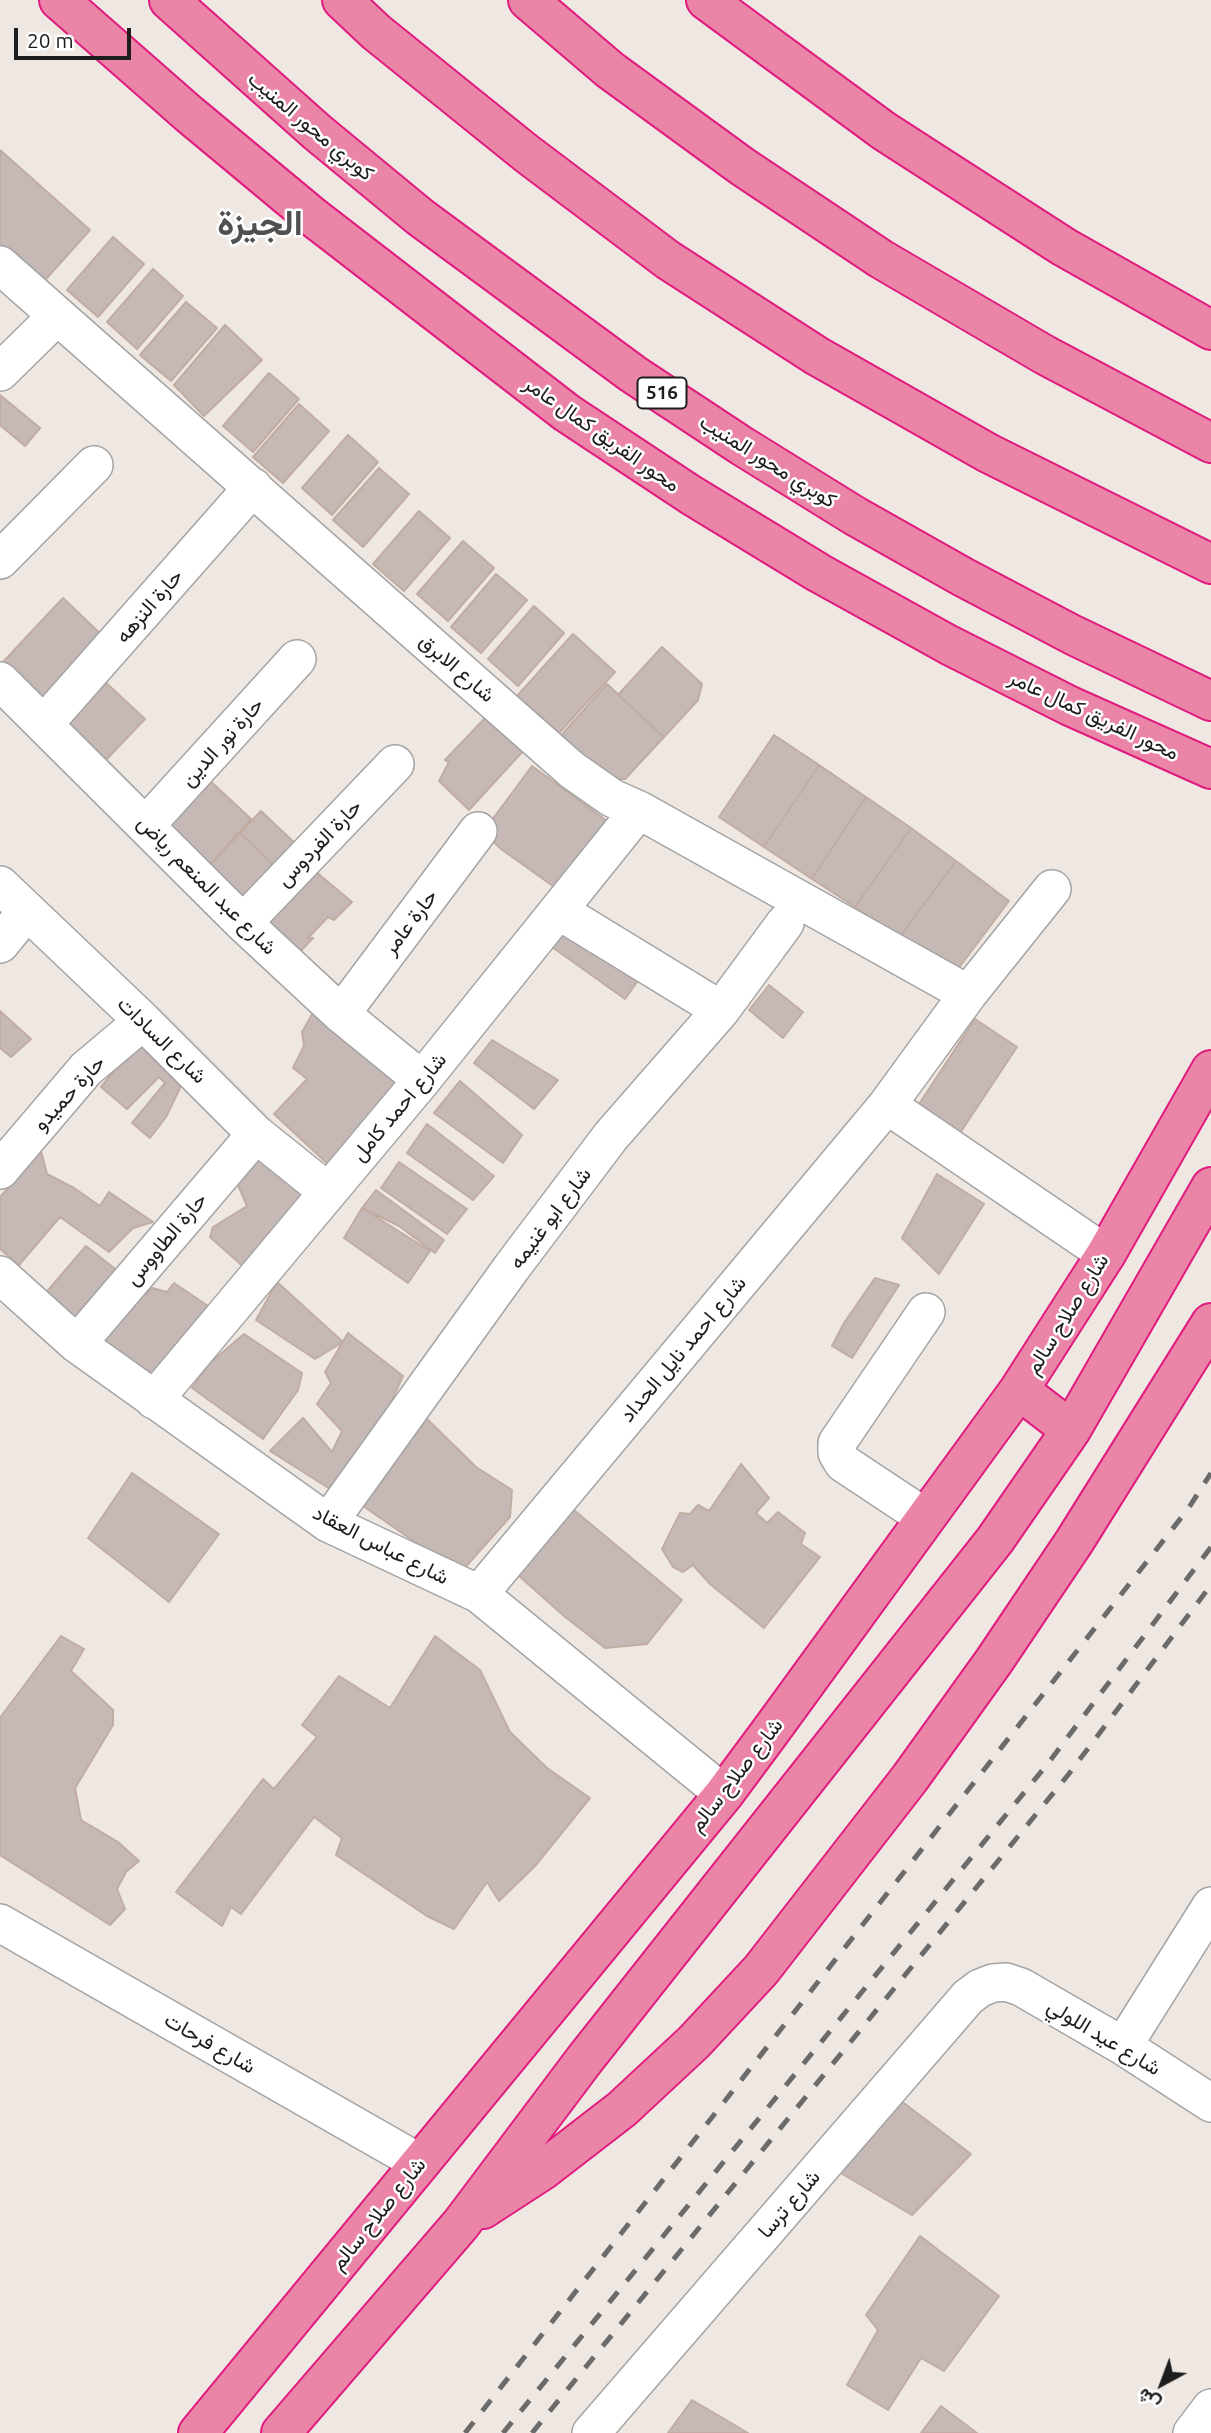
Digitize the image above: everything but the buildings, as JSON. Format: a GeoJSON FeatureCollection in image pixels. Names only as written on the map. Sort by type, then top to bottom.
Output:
{"type":"FeatureCollection","features":[{"type":"Feature","properties":{"kind":"highway","name":"محور الفريق كمال عامر"},"geometry":{"type":"LineString","coordinates":[[58,0],[313,217],[567,413],[691,495],[819,573],[925,632],[1070,706],[1211,769]]}},
{"type":"Feature","properties":{"kind":"highway","name":"كوبري محور المنيب"},"geometry":{"type":"LineString","coordinates":[[169,0],[317,132],[419,216],[644,381],[855,516],[927,557],[1073,635],[1211,701]]}},
{"type":"Feature","properties":{"kind":"highway"},"geometry":{"type":"LineString","coordinates":[[342,0],[376,32],[526,153],[668,260],[817,355],[988,453],[1211,564]]}},
{"type":"Feature","properties":{"kind":"highway"},"geometry":{"type":"LineString","coordinates":[[528,0],[610,70],[732,159],[881,259],[1045,355],[1211,443]]}},
{"type":"Feature","properties":{"kind":"highway"},"geometry":{"type":"LineString","coordinates":[[706,0],[884,131],[1063,247],[1211,330]]}},
{"type":"Feature","properties":{"kind":"highway","name":"شارع صلاح سالم"},"geometry":{"type":"LineString","coordinates":[[198,2433],[724,1794],[1019,1390],[1106,1254],[1211,1070]]}},
{"type":"Feature","properties":{"kind":"highway"},"geometry":{"type":"LineString","coordinates":[[281,2433],[461,2224],[594,2048],[995,1540],[1071,1430],[1211,1187]]}},
{"type":"Feature","properties":{"kind":"highway"},"geometry":{"type":"LineString","coordinates":[[461,2224],[553,2162],[622,2109],[694,2042],[761,1970],[910,1778],[994,1661],[1074,1542],[1211,1323]]}},
{"type":"Feature","properties":{"kind":"highway"},"geometry":{"type":"LineString","coordinates":[[1019,1390],[1071,1430]]}},
{"type":"Feature","properties":{"kind":"street","name":"شارع الابرق"},"geometry":{"type":"LineString","coordinates":[[0,265],[572,770],[612,798],[639,810],[968,994]]}},
{"type":"Feature","properties":{"kind":"street"},"geometry":{"type":"LineString","coordinates":[[0,372],[57,316]]}},
{"type":"Feature","properties":{"kind":"street"},"geometry":{"type":"LineString","coordinates":[[0,560],[94,465]]}},
{"type":"Feature","properties":{"kind":"street","name":"حارة النزهه"},"geometry":{"type":"LineString","coordinates":[[44,724],[253,487]]}},
{"type":"Feature","properties":{"kind":"street","name":"حارة نور الدين"},"geometry":{"type":"LineString","coordinates":[[146,825],[297,659]]}},
{"type":"Feature","properties":{"kind":"street","name":"شارع عبد المنعم رياض"},"geometry":{"type":"LineString","coordinates":[[0,681],[243,923],[341,1014],[422,1080]]}},
{"type":"Feature","properties":{"kind":"street","name":"حارة الفردوس"},"geometry":{"type":"LineString","coordinates":[[243,923],[395,764]]}},
{"type":"Feature","properties":{"kind":"street","name":"شارع احمد كامل"},"geometry":{"type":"LineString","coordinates":[[154,1400],[422,1080],[639,810]]}},
{"type":"Feature","properties":{"kind":"street","name":"حارة عامر"},"geometry":{"type":"LineString","coordinates":[[341,1014],[478,831]]}},
{"type":"Feature","properties":{"kind":"street","name":"شارع السادات"},"geometry":{"type":"LineString","coordinates":[[0,885],[143,1021],[256,1134],[327,1191]]}},
{"type":"Feature","properties":{"kind":"street","name":"شارع احمد نايل الحداد"},"geometry":{"type":"LineString","coordinates":[[479,1594],[887,1105],[968,994],[1052,889]]}},
{"type":"Feature","properties":{"kind":"street"},"geometry":{"type":"LineString","coordinates":[[0,944],[27,911]]}},
{"type":"Feature","properties":{"kind":"street"},"geometry":{"type":"LineString","coordinates":[[559,911],[720,1010]]}},
{"type":"Feature","properties":{"kind":"street","name":"شارع ابو غنيمه"},"geometry":{"type":"LineString","coordinates":[[328,1523],[512,1267],[611,1136],[720,1010],[785,923]]}},
{"type":"Feature","properties":{"kind":"street","name":"حارة حميدو"},"geometry":{"type":"LineString","coordinates":[[0,1170],[86,1069],[143,1021]]}},
{"type":"Feature","properties":{"kind":"street"},"geometry":{"type":"LineString","coordinates":[[887,1105],[1106,1254]]}},
{"type":"Feature","properties":{"kind":"street","name":"حارة الطاووس"},"geometry":{"type":"LineString","coordinates":[[77,1344],[256,1134]]}},
{"type":"Feature","properties":{"kind":"street","name":"شارع عباس العقاد"},"geometry":{"type":"LineString","coordinates":[[0,1275],[77,1344],[328,1523],[479,1594],[724,1794]]}},
{"type":"Feature","properties":{"kind":"street"},"geometry":{"type":"LineString","coordinates":[[926,1312],[842,1433],[837,1443],[837,1454],[851,1469],[926,1518]]}},
{"type":"Feature","properties":{"kind":"street"},"geometry":{"type":"LineString","coordinates":[[1123,2046],[1211,1906]]}},
{"type":"Feature","properties":{"kind":"street","name":"شارع فرحات"},"geometry":{"type":"LineString","coordinates":[[0,1923],[421,2163]]}},
{"type":"Feature","properties":{"kind":"street","name":"شارع عيد اللولي"},"geometry":{"type":"LineString","coordinates":[[993,1983],[1006,1982],[1021,1987],[1123,2046],[1211,2103]]}},
{"type":"Feature","properties":{"kind":"street","name":"شارع ترسا"},"geometry":{"type":"LineString","coordinates":[[591,2433],[968,1997],[993,1983]]}},
{"type":"Feature","properties":{"kind":"street"},"geometry":{"type":"LineString","coordinates":[[1192,2433],[1211,2408]]}},
{"type":"Feature","properties":{"kind":"railway"},"geometry":{"type":"LineString","coordinates":[[465,2433],[1188,1509],[1211,1473]]}},
{"type":"Feature","properties":{"kind":"railway"},"geometry":{"type":"LineString","coordinates":[[503,2433],[1049,1762],[1211,1547]]}},
{"type":"Feature","properties":{"kind":"railway"},"geometry":{"type":"LineString","coordinates":[[532,2433],[1068,1775],[1211,1585]]}},
{"type":"Feature","properties":{"kind":"district","name":"الجيزة"},"geometry":{"type":"Point","coordinates":[260,223]}}]}
